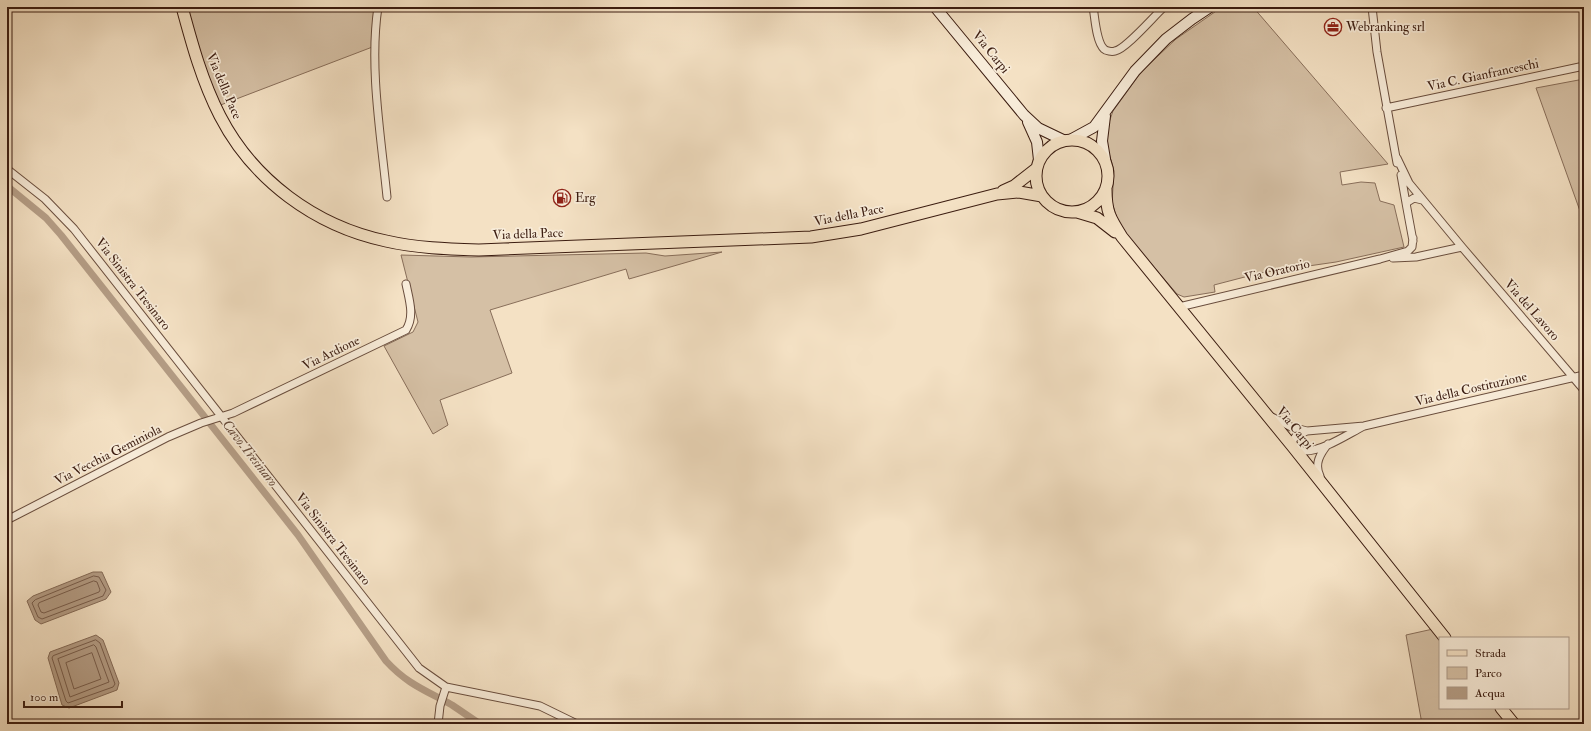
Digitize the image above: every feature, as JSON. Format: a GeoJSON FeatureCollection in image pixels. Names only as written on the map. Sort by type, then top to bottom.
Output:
{"type":"FeatureCollection","features":[{"type":"Feature","properties":{"kind":"main road","name":"Via della Pace"},"geometry":{"type":"LineString","coordinates":[[182,7],[198,62],[211,97],[228,131],[252,163],[279,190],[307,210],[348,230],[386,241],[425,247],[479,250],[811,237],[861,229],[997,194],[1019,192],[1042,196]]}},
{"type":"Feature","properties":{"kind":"main road","name":"Via Carpi"},"geometry":{"type":"LineString","coordinates":[[1068,140],[1088,143],[1095,147],[1105,159],[1108,169],[1109,179],[1100,200],[1090,208],[1078,212]]}},
{"type":"Feature","properties":{"kind":"main road"},"geometry":{"type":"LineString","coordinates":[[1038,164],[1049,148],[1068,140]]}},
{"type":"Feature","properties":{"kind":"main road","name":"Via della Pace"},"geometry":{"type":"LineString","coordinates":[[997,194],[1014,186],[1038,164]]}},
{"type":"Feature","properties":{"kind":"main road","name":"Via Carpi"},"geometry":{"type":"LineString","coordinates":[[1038,164],[1037,183],[1042,196],[1052,206],[1058,209],[1078,212],[1097,218],[1122,237]]}},
{"type":"Feature","properties":{"kind":"main road","name":"Via Carpi"},"geometry":{"type":"LineString","coordinates":[[1106,188],[1108,215],[1122,237],[1234,377],[1265,412],[1444,637]]}},
{"type":"Feature","properties":{"kind":"main road"},"geometry":{"type":"LineString","coordinates":[[1502,709],[1514,724]]}},
{"type":"Feature","properties":{"kind":"street"},"geometry":{"type":"LineString","coordinates":[[378,7],[374,31],[377,102],[387,197]]}},
{"type":"Feature","properties":{"kind":"street"},"geometry":{"type":"LineString","coordinates":[[1093,7],[1099,40],[1103,49],[1107,51],[1116,51],[1128,42],[1164,7]]}},
{"type":"Feature","properties":{"kind":"street"},"geometry":{"type":"LineString","coordinates":[[1068,140],[1094,127],[1145,60],[1179,29],[1210,7]]}},
{"type":"Feature","properties":{"kind":"street"},"geometry":{"type":"LineString","coordinates":[[1372,7],[1377,52],[1386,108],[1416,257]]}},
{"type":"Feature","properties":{"kind":"street","name":"Via Carpi"},"geometry":{"type":"LineString","coordinates":[[939,10],[1024,115],[1038,128],[1068,140]]}},
{"type":"Feature","properties":{"kind":"street","name":"Via C. Gianfranceschi"},"geometry":{"type":"LineString","coordinates":[[1386,108],[1584,66]]}},
{"type":"Feature","properties":{"kind":"street"},"geometry":{"type":"LineString","coordinates":[[1105,159],[1102,141],[1106,111]]}},
{"type":"Feature","properties":{"kind":"street","name":"Via Carpi"},"geometry":{"type":"LineString","coordinates":[[1024,115],[1037,142],[1038,164]]}},
{"type":"Feature","properties":{"kind":"street"},"geometry":{"type":"LineString","coordinates":[[1396,158],[1409,183],[1462,247]]}},
{"type":"Feature","properties":{"kind":"street","name":"Via Sinistra Tresinaro"},"geometry":{"type":"LineString","coordinates":[[7,169],[45,199],[74,229],[220,417],[419,668],[446,687],[540,706],[578,724]]}},
{"type":"Feature","properties":{"kind":"street"},"geometry":{"type":"LineString","coordinates":[[1406,203],[1414,198],[1422,200]]}},
{"type":"Feature","properties":{"kind":"street","name":"Via Oratorio"},"geometry":{"type":"LineString","coordinates":[[1179,307],[1408,251],[1412,247],[1413,238]]}},
{"type":"Feature","properties":{"kind":"street","name":"Via Oratorio"},"geometry":{"type":"LineString","coordinates":[[1380,259],[1416,257],[1462,247]]}},
{"type":"Feature","properties":{"kind":"street","name":"Via del Lavoro"},"geometry":{"type":"LineString","coordinates":[[1462,247],[1584,390]]}},
{"type":"Feature","properties":{"kind":"street","name":"Via Ardione"},"geometry":{"type":"LineString","coordinates":[[220,417],[233,413],[315,375],[406,330],[412,317],[406,284]]}},
{"type":"Feature","properties":{"kind":"street","name":"Via della Costituzione"},"geometry":{"type":"LineString","coordinates":[[1265,412],[1279,422],[1307,431],[1364,426],[1584,375]]}},
{"type":"Feature","properties":{"kind":"street","name":"Via Vecchia Geminiola"},"geometry":{"type":"LineString","coordinates":[[7,520],[168,437],[220,417]]}},
{"type":"Feature","properties":{"kind":"street","name":"Via della Costituzione"},"geometry":{"type":"LineString","coordinates":[[1293,447],[1306,451],[1328,444],[1364,426]]}},
{"type":"Feature","properties":{"kind":"street"},"geometry":{"type":"LineString","coordinates":[[1293,447],[1293,440],[1296,436],[1307,431]]}},
{"type":"Feature","properties":{"kind":"street"},"geometry":{"type":"LineString","coordinates":[[1328,444],[1320,456],[1317,470],[1328,491]]}},
{"type":"Feature","properties":{"kind":"street"},"geometry":{"type":"LineString","coordinates":[[438,724],[440,706],[446,687]]}},
{"type":"Feature","properties":{"kind":"green space"},"geometry":{"type":"Polygon","coordinates":[[[183,7],[376,7],[375,46],[218,106],[183,7]]]}},
{"type":"Feature","properties":{"kind":"green space"},"geometry":{"type":"Polygon","coordinates":[[[1222,7],[1253,7],[1388,164],[1340,172],[1342,185],[1361,182],[1375,183],[1380,201],[1394,205],[1404,247],[1336,262],[1260,273],[1214,285],[1215,292],[1184,297],[1177,294],[1125,233],[1117,218],[1112,203],[1114,171],[1106,142],[1107,128],[1113,111],[1142,71],[1176,39],[1222,7]]]}},
{"type":"Feature","properties":{"kind":"green space"},"geometry":{"type":"Polygon","coordinates":[[[1584,79],[1584,211],[1580,211],[1536,88],[1584,79]]]}},
{"type":"Feature","properties":{"kind":"green space"},"geometry":{"type":"Polygon","coordinates":[[[722,252],[629,279],[626,269],[490,310],[512,373],[440,400],[448,425],[433,434],[384,346],[413,332],[418,322],[401,255],[471,257],[646,253],[665,256],[722,252]]]}},
{"type":"Feature","properties":{"kind":"green space"},"geometry":{"type":"Polygon","coordinates":[[[1433,629],[1439,637],[1439,709],[1498,709],[1510,724],[1422,724],[1406,635],[1433,629]]]}},
{"type":"Feature","properties":{"kind":"water"},"geometry":{"type":"Polygon","coordinates":[[[93,572],[102,572],[111,592],[106,599],[41,624],[35,620],[27,601],[33,596],[93,572]]]}},
{"type":"Feature","properties":{"kind":"water"},"geometry":{"type":"Polygon","coordinates":[[[96,635],[103,640],[119,683],[117,690],[69,708],[62,705],[48,658],[50,652],[96,635]]]}},
{"type":"Feature","properties":{"kind":"waterway","name":"Cavo Tresinaro"},"geometry":{"type":"LineString","coordinates":[[7,186],[46,218],[61,235],[298,535],[386,661],[409,681],[452,705],[480,724]]}},
{"type":"Feature","properties":{"kind":"place","name":"Webranking srl"},"geometry":{"type":"Point","coordinates":[1333,27]}},
{"type":"Feature","properties":{"kind":"place","name":"Erg"},"geometry":{"type":"Point","coordinates":[562,198]}}]}
